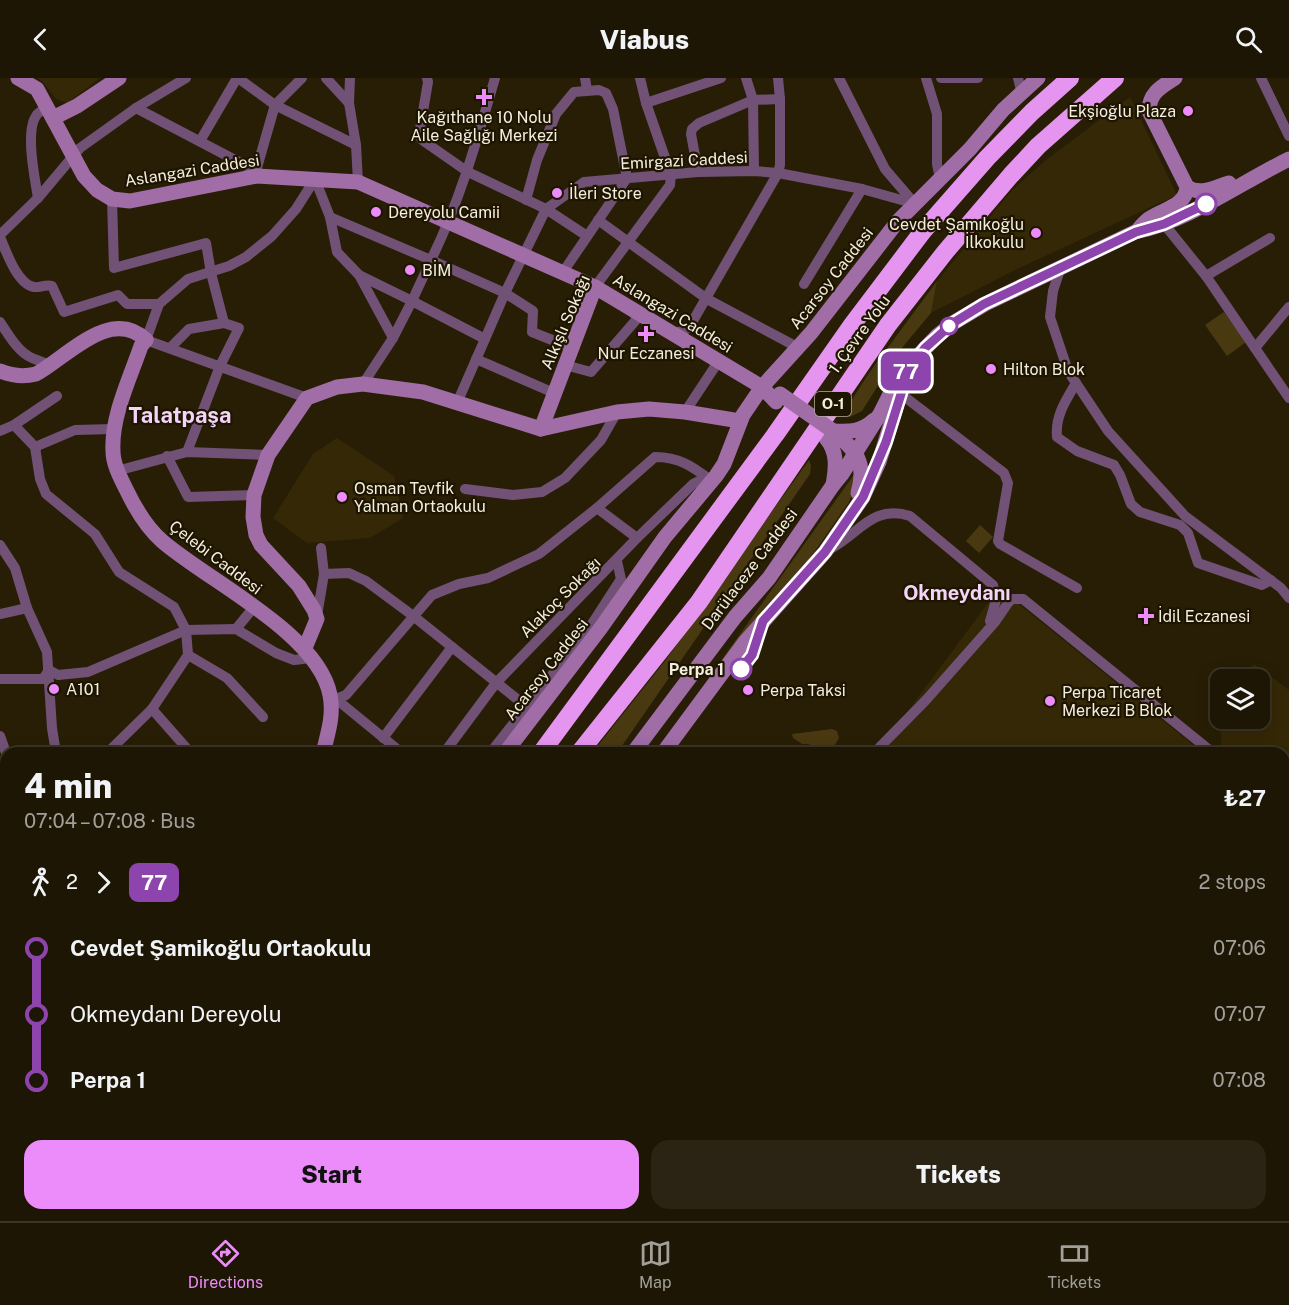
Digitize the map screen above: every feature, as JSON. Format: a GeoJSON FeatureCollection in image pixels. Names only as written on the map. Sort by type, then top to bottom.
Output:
{"type":"FeatureCollection","features":[{"type":"Feature","properties":{"kind":"highway","name":"1. Çevre Yolu"},"geometry":{"type":"LineString","coordinates":[[545,747],[775,435],[845,333],[923,231],[987,158],[1032,112],[1071,78]]}},
{"type":"Feature","properties":{"kind":"highway","name":"1. Çevre Yolu"},"geometry":{"type":"LineString","coordinates":[[584,747],[699,602],[888,325],[952,244],[1038,146],[1115,78]]}},
{"type":"Feature","properties":{"kind":"main road","name":"Aslangazi Caddesi"},"geometry":{"type":"LineString","coordinates":[[18,78],[37,89],[84,176],[97,190],[112,199],[130,201],[257,173],[358,182],[595,287],[772,394],[855,453]]}},
{"type":"Feature","properties":{"kind":"main road"},"geometry":{"type":"LineString","coordinates":[[51,113],[78,106],[119,78]]}},
{"type":"Feature","properties":{"kind":"main road","name":"Acarsoy Caddesi"},"geometry":{"type":"LineString","coordinates":[[510,747],[600,629],[665,537],[730,468],[751,415],[772,394],[801,350],[898,221],[970,149],[1003,110],[1038,78]]}},
{"type":"Feature","properties":{"kind":"main road"},"geometry":{"type":"LineString","coordinates":[[1175,78],[1150,98],[1149,111],[1187,187],[1198,192],[1229,183],[1237,186]]}},
{"type":"Feature","properties":{"kind":"main road","name":"Darülaceze Caddesi"},"geometry":{"type":"LineString","coordinates":[[638,747],[735,617],[769,578],[832,485],[842,474],[896,392],[906,372],[925,348],[953,323],[984,304],[1136,232],[1164,224],[1289,159]]}},
{"type":"Feature","properties":{"kind":"main road"},"geometry":{"type":"LineString","coordinates":[[1136,232],[1149,218],[1182,200],[1187,187]]}},
{"type":"Feature","properties":{"kind":"main road","name":"Alkışlı Sokağı"},"geometry":{"type":"LineString","coordinates":[[541,429],[595,287]]}},
{"type":"Feature","properties":{"kind":"main road"},"geometry":{"type":"LineString","coordinates":[[0,371],[15,376],[36,374],[85,340],[101,332],[125,329],[139,333],[146,340]]}},
{"type":"Feature","properties":{"kind":"main road"},"geometry":{"type":"LineString","coordinates":[[0,378],[24,383],[32,381],[105,336],[115,335],[146,340]]}},
{"type":"Feature","properties":{"kind":"main road","name":"Çelebi Caddesi"},"geometry":{"type":"LineString","coordinates":[[146,340],[141,346],[113,429],[112,453],[135,507],[162,541],[307,646]]}},
{"type":"Feature","properties":{"kind":"main road","name":"Çelebi Caddesi"},"geometry":{"type":"LineString","coordinates":[[146,340],[119,440],[120,470],[138,499],[169,537],[278,616],[307,646],[333,699],[336,726],[331,747]]}},
{"type":"Feature","properties":{"kind":"main road"},"geometry":{"type":"LineString","coordinates":[[307,646],[316,619],[314,610],[299,586],[261,545],[256,535],[254,495],[268,454],[307,398],[337,387],[363,384],[423,392],[541,429],[617,412],[649,409],[740,421]]}},
{"type":"Feature","properties":{"kind":"main road","name":"Darülaceze Caddesi"},"geometry":{"type":"LineString","coordinates":[[667,747],[745,642],[825,552],[863,497],[879,462],[896,392]]}},
{"type":"Feature","properties":{"kind":"main road","name":"Acarsoy Caddesi"},"geometry":{"type":"LineString","coordinates":[[518,747],[599,643],[638,583],[715,483],[740,421],[772,394]]}},
{"type":"Feature","properties":{"kind":"main road"},"geometry":{"type":"LineString","coordinates":[[832,485],[835,457],[830,434],[858,430],[869,425],[880,414]]}},
{"type":"Feature","properties":{"kind":"main road"},"geometry":{"type":"LineString","coordinates":[[853,510],[862,470],[855,453]]}},
{"type":"Feature","properties":{"kind":"main road","name":"Çelebi Caddesi"},"geometry":{"type":"LineString","coordinates":[[324,747],[333,699]]}},
{"type":"Feature","properties":{"kind":"street"},"geometry":{"type":"LineString","coordinates":[[159,304],[127,304],[118,295],[64,312],[52,286],[46,284],[36,288],[26,284],[11,265],[0,236],[38,198],[73,155],[136,108],[186,78]]}},
{"type":"Feature","properties":{"kind":"street"},"geometry":{"type":"LineString","coordinates":[[200,141],[237,78],[275,105],[356,145]]}},
{"type":"Feature","properties":{"kind":"street"},"geometry":{"type":"LineString","coordinates":[[136,108],[257,173],[275,105],[302,78]]}},
{"type":"Feature","properties":{"kind":"street"},"geometry":{"type":"LineString","coordinates":[[326,78],[349,103]]}},
{"type":"Feature","properties":{"kind":"street"},"geometry":{"type":"LineString","coordinates":[[350,78],[349,103],[356,145],[358,182]]}},
{"type":"Feature","properties":{"kind":"street"},"geometry":{"type":"LineString","coordinates":[[427,78],[419,135],[422,140],[468,172],[546,209],[588,236]]}},
{"type":"Feature","properties":{"kind":"street"},"geometry":{"type":"LineString","coordinates":[[363,384],[393,338],[449,223],[468,172],[495,78]]}},
{"type":"Feature","properties":{"kind":"street"},"geometry":{"type":"LineString","coordinates":[[585,78],[587,90]]}},
{"type":"Feature","properties":{"kind":"street"},"geometry":{"type":"LineString","coordinates":[[640,78],[646,104],[671,175]]}},
{"type":"Feature","properties":{"kind":"street"},"geometry":{"type":"LineString","coordinates":[[646,104],[721,78]]}},
{"type":"Feature","properties":{"kind":"street"},"geometry":{"type":"LineString","coordinates":[[746,78],[753,100],[754,171]]}},
{"type":"Feature","properties":{"kind":"street"},"geometry":{"type":"LineString","coordinates":[[671,333],[684,331],[690,326],[778,173],[780,99],[778,78]]}},
{"type":"Feature","properties":{"kind":"street"},"geometry":{"type":"LineString","coordinates":[[839,78],[885,169],[915,204]]}},
{"type":"Feature","properties":{"kind":"street"},"geometry":{"type":"LineString","coordinates":[[926,78],[937,114],[937,164],[940,179]]}},
{"type":"Feature","properties":{"kind":"street"},"geometry":{"type":"LineString","coordinates":[[941,78],[978,78]]}},
{"type":"Feature","properties":{"kind":"street"},"geometry":{"type":"LineString","coordinates":[[1018,78],[1022,94]]}},
{"type":"Feature","properties":{"kind":"street"},"geometry":{"type":"LineString","coordinates":[[1261,78],[1289,136]]}},
{"type":"Feature","properties":{"kind":"street"},"geometry":{"type":"LineString","coordinates":[[526,200],[537,160],[556,114],[574,93],[587,90],[599,90],[606,93],[613,109],[627,178],[563,272]]}},
{"type":"Feature","properties":{"kind":"street"},"geometry":{"type":"LineString","coordinates":[[698,172],[692,129],[699,123],[753,100],[780,99]]}},
{"type":"Feature","properties":{"kind":"street"},"geometry":{"type":"LineString","coordinates":[[38,198],[31,158],[33,123],[37,114],[51,113]]}},
{"type":"Feature","properties":{"kind":"street","name":"Emirgazi Caddesi"},"geometry":{"type":"LineString","coordinates":[[546,209],[585,182],[698,172],[754,171],[778,173],[862,189],[915,204]]}},
{"type":"Feature","properties":{"kind":"street","name":"Alkışlı Sokağı"},"geometry":{"type":"LineString","coordinates":[[595,287],[670,185],[671,175]]}},
{"type":"Feature","properties":{"kind":"street"},"geometry":{"type":"LineString","coordinates":[[315,179],[330,218],[337,252],[359,275],[393,338]]}},
{"type":"Feature","properties":{"kind":"street"},"geometry":{"type":"LineString","coordinates":[[307,398],[146,340],[159,304],[188,279],[211,273],[246,257],[272,236],[296,209],[315,179]]}},
{"type":"Feature","properties":{"kind":"street"},"geometry":{"type":"LineString","coordinates":[[804,284],[862,189]]}},
{"type":"Feature","properties":{"kind":"street"},"geometry":{"type":"LineString","coordinates":[[112,199],[114,268],[206,243],[224,323]]}},
{"type":"Feature","properties":{"kind":"street"},"geometry":{"type":"LineString","coordinates":[[457,403],[505,293],[546,209]]}},
{"type":"Feature","properties":{"kind":"street"},"geometry":{"type":"LineString","coordinates":[[330,218],[505,293],[533,311],[532,332],[572,348]]}},
{"type":"Feature","properties":{"kind":"street"},"geometry":{"type":"LineString","coordinates":[[598,220],[706,298],[801,350]]}},
{"type":"Feature","properties":{"kind":"street"},"geometry":{"type":"LineString","coordinates":[[1164,224],[1206,276],[1289,398]]}},
{"type":"Feature","properties":{"kind":"street"},"geometry":{"type":"LineString","coordinates":[[1206,276],[1270,238]]}},
{"type":"Feature","properties":{"kind":"street"},"geometry":{"type":"LineString","coordinates":[[1060,267],[1053,291],[1050,317],[1068,371],[1108,431],[1185,516],[1271,580],[1285,584],[1289,598]]}},
{"type":"Feature","properties":{"kind":"street"},"geometry":{"type":"LineString","coordinates":[[359,275],[485,339]]}},
{"type":"Feature","properties":{"kind":"street"},"geometry":{"type":"LineString","coordinates":[[1255,348],[1289,307]]}},
{"type":"Feature","properties":{"kind":"street"},"geometry":{"type":"LineString","coordinates":[[565,365],[591,372],[636,320],[635,311]]}},
{"type":"Feature","properties":{"kind":"street"},"geometry":{"type":"LineString","coordinates":[[0,322],[15,344],[30,358],[49,366]]}},
{"type":"Feature","properties":{"kind":"street"},"geometry":{"type":"LineString","coordinates":[[170,348],[189,329],[224,323],[238,328],[220,366],[187,452]]}},
{"type":"Feature","properties":{"kind":"street"},"geometry":{"type":"LineString","coordinates":[[476,359],[554,393]]}},
{"type":"Feature","properties":{"kind":"street"},"geometry":{"type":"LineString","coordinates":[[685,412],[718,362]]}},
{"type":"Feature","properties":{"kind":"street"},"geometry":{"type":"LineString","coordinates":[[1077,383],[1063,405],[1056,427],[1057,437],[1077,451],[1114,465],[1131,504],[1140,512],[1180,525],[1188,533],[1198,563],[1262,585],[1271,580]]}},
{"type":"Feature","properties":{"kind":"street"},"geometry":{"type":"LineString","coordinates":[[896,392],[1004,473],[1008,483],[1000,544],[1077,588]]}},
{"type":"Feature","properties":{"kind":"street"},"geometry":{"type":"LineString","coordinates":[[0,431],[14,425],[57,396]]}},
{"type":"Feature","properties":{"kind":"street"},"geometry":{"type":"LineString","coordinates":[[465,489],[513,495],[542,492],[565,478],[601,440],[617,412]]}},
{"type":"Feature","properties":{"kind":"street"},"geometry":{"type":"LineString","coordinates":[[14,425],[35,447],[40,479],[46,494],[95,534],[119,572],[174,607],[186,630],[188,655],[152,709],[113,747]]}},
{"type":"Feature","properties":{"kind":"street"},"geometry":{"type":"LineString","coordinates":[[35,447],[75,430],[113,429]]}},
{"type":"Feature","properties":{"kind":"street"},"geometry":{"type":"LineString","coordinates":[[120,470],[187,452],[268,454]]}},
{"type":"Feature","properties":{"kind":"street"},"geometry":{"type":"LineString","coordinates":[[167,456],[188,497],[254,495]]}},
{"type":"Feature","properties":{"kind":"street"},"geometry":{"type":"LineString","coordinates":[[333,699],[346,695],[432,594],[459,584],[488,578],[540,554],[656,457],[672,457],[715,483]]}},
{"type":"Feature","properties":{"kind":"street","name":"Alakoç Sokağı"},"geometry":{"type":"LineString","coordinates":[[448,747],[496,683],[637,538],[693,484],[699,481],[715,483]]}},
{"type":"Feature","properties":{"kind":"street"},"geometry":{"type":"LineString","coordinates":[[597,508],[637,538]]}},
{"type":"Feature","properties":{"kind":"street"},"geometry":{"type":"LineString","coordinates":[[825,552],[878,515],[897,512],[910,516],[993,585],[996,600],[985,633]]}},
{"type":"Feature","properties":{"kind":"street"},"geometry":{"type":"LineString","coordinates":[[0,545],[15,568],[27,608],[47,652],[52,728],[57,747]]}},
{"type":"Feature","properties":{"kind":"street"},"geometry":{"type":"LineString","coordinates":[[316,619],[324,574],[321,548]]}},
{"type":"Feature","properties":{"kind":"street"},"geometry":{"type":"LineString","coordinates":[[495,747],[590,627],[621,579],[617,561]]}},
{"type":"Feature","properties":{"kind":"street"},"geometry":{"type":"LineString","coordinates":[[324,574],[349,573],[366,581],[527,707]]}},
{"type":"Feature","properties":{"kind":"street"},"geometry":{"type":"LineString","coordinates":[[880,747],[926,700],[1012,599],[1023,599],[1206,747]]}},
{"type":"Feature","properties":{"kind":"street"},"geometry":{"type":"LineString","coordinates":[[0,606],[27,608]]}},
{"type":"Feature","properties":{"kind":"street"},"geometry":{"type":"LineString","coordinates":[[236,629],[254,607]]}},
{"type":"Feature","properties":{"kind":"street"},"geometry":{"type":"LineString","coordinates":[[0,614],[27,608]]}},
{"type":"Feature","properties":{"kind":"street"},"geometry":{"type":"LineString","coordinates":[[49,670],[58,675],[88,672],[186,630],[236,629],[276,653],[294,660],[303,659],[307,646]]}},
{"type":"Feature","properties":{"kind":"street"},"geometry":{"type":"LineString","coordinates":[[383,738],[452,647]]}},
{"type":"Feature","properties":{"kind":"street"},"geometry":{"type":"LineString","coordinates":[[188,655],[227,678],[263,717]]}},
{"type":"Feature","properties":{"kind":"street"},"geometry":{"type":"LineString","coordinates":[[0,679],[44,679],[49,670]]}},
{"type":"Feature","properties":{"kind":"street"},"geometry":{"type":"LineString","coordinates":[[333,699],[394,747]]}},
{"type":"Feature","properties":{"kind":"street"},"geometry":{"type":"LineString","coordinates":[[152,709],[185,747]]}},
{"type":"Feature","properties":{"kind":"shaded area"},"geometry":{"type":"Polygon","coordinates":[[[37,78],[100,78],[67,103],[56,99],[37,78]]]}},
{"type":"Feature","properties":{"kind":"shaded area","name":"Cevdet Şamıkoğlu İlkokulu"},"geometry":{"type":"Polygon","coordinates":[[[1130,97],[1177,195],[1013,271],[931,313],[937,281],[1012,190],[1046,160],[1130,97]]]}},
{"type":"Feature","properties":{"kind":"shaded area"},"geometry":{"type":"Polygon","coordinates":[[[937,281],[931,313],[901,349],[862,411],[850,417],[842,415],[869,373],[937,281]]]}},
{"type":"Feature","properties":{"kind":"shaded area"},"geometry":{"type":"Polygon","coordinates":[[[1224,312],[1246,342],[1227,356],[1205,325],[1224,312]]]}},
{"type":"Feature","properties":{"kind":"shaded area","name":"Osman Tevfik Yalman Ortaokulu"},"geometry":{"type":"Polygon","coordinates":[[[337,438],[394,476],[403,518],[370,538],[307,543],[273,518],[313,454],[337,438]]]}},
{"type":"Feature","properties":{"kind":"shaded area"},"geometry":{"type":"Polygon","coordinates":[[[809,460],[810,474],[621,747],[597,747],[665,661],[809,460]]]}},
{"type":"Feature","properties":{"kind":"shaded area"},"geometry":{"type":"Polygon","coordinates":[[[858,469],[855,487],[849,502],[820,544],[803,567],[765,608],[713,679],[710,676],[858,469]]]}},
{"type":"Feature","properties":{"kind":"shaded area"},"geometry":{"type":"Polygon","coordinates":[[[980,525],[993,537],[979,553],[966,541],[980,525]]]}},
{"type":"Feature","properties":{"kind":"shaded area"},"geometry":{"type":"Polygon","coordinates":[[[999,588],[1196,747],[881,747],[999,588]]]}},
{"type":"Feature","properties":{"kind":"shaded area"},"geometry":{"type":"Polygon","coordinates":[[[1254,664],[1261,669],[1249,669],[1254,664]]]}},
{"type":"Feature","properties":{"kind":"shaded area"},"geometry":{"type":"Polygon","coordinates":[[[1270,676],[1289,690],[1289,747],[1222,747],[1220,729],[1270,729],[1270,676]]]}},
{"type":"Feature","properties":{"kind":"shaded area"},"geometry":{"type":"Polygon","coordinates":[[[832,729],[837,731],[839,738],[834,747],[813,747],[802,744],[793,738],[792,734],[832,729]]]}},
{"type":"Feature","properties":{"kind":"bus line","name":"77"},"geometry":{"type":"LineString","coordinates":[[741,669],[752,655],[763,621],[825,552],[863,497],[886,442],[906,372],[938,335],[984,304],[1038,277],[1136,232],[1164,224],[1206,204]]}},
{"type":"Feature","properties":{"kind":"place","name":"Kağıthane 10 Nolu Aile Sağlığı Merkezi"},"geometry":{"type":"Point","coordinates":[484,97]}},
{"type":"Feature","properties":{"kind":"place","name":"Ekşioğlu Plaza"},"geometry":{"type":"Point","coordinates":[1188,111]}},
{"type":"Feature","properties":{"kind":"place","name":"İleri Store"},"geometry":{"type":"Point","coordinates":[557,193]}},
{"type":"Feature","properties":{"kind":"place","name":"Dereyolu Camii"},"geometry":{"type":"Point","coordinates":[376,212]}},
{"type":"Feature","properties":{"kind":"place","name":"Cevdet Şamıkoğlu İlkokulu"},"geometry":{"type":"Point","coordinates":[1036,233]}},
{"type":"Feature","properties":{"kind":"place","name":"BİM"},"geometry":{"type":"Point","coordinates":[410,270]}},
{"type":"Feature","properties":{"kind":"place","name":"Nur Eczanesi"},"geometry":{"type":"Point","coordinates":[646,334]}},
{"type":"Feature","properties":{"kind":"place","name":"Hilton Blok"},"geometry":{"type":"Point","coordinates":[991,369]}},
{"type":"Feature","properties":{"kind":"place","name":"Osman Tevfik Yalman Ortaokulu"},"geometry":{"type":"Point","coordinates":[342,497]}},
{"type":"Feature","properties":{"kind":"place","name":"İdil Eczanesi"},"geometry":{"type":"Point","coordinates":[1146,616]}},
{"type":"Feature","properties":{"kind":"place","name":"Perpa 1"},"geometry":{"type":"Point","coordinates":[741,669]}},
{"type":"Feature","properties":{"kind":"place","name":"A101"},"geometry":{"type":"Point","coordinates":[54,689]}},
{"type":"Feature","properties":{"kind":"place","name":"Perpa Taksi"},"geometry":{"type":"Point","coordinates":[748,690]}},
{"type":"Feature","properties":{"kind":"place","name":"Perpa Ticaret Merkezi B Blok"},"geometry":{"type":"Point","coordinates":[1050,701]}},
{"type":"Feature","properties":{"kind":"district","name":"Talatpaşa"},"geometry":{"type":"Point","coordinates":[180,415]}},
{"type":"Feature","properties":{"kind":"district","name":"Okmeydanı"},"geometry":{"type":"Point","coordinates":[957,593]}}]}
